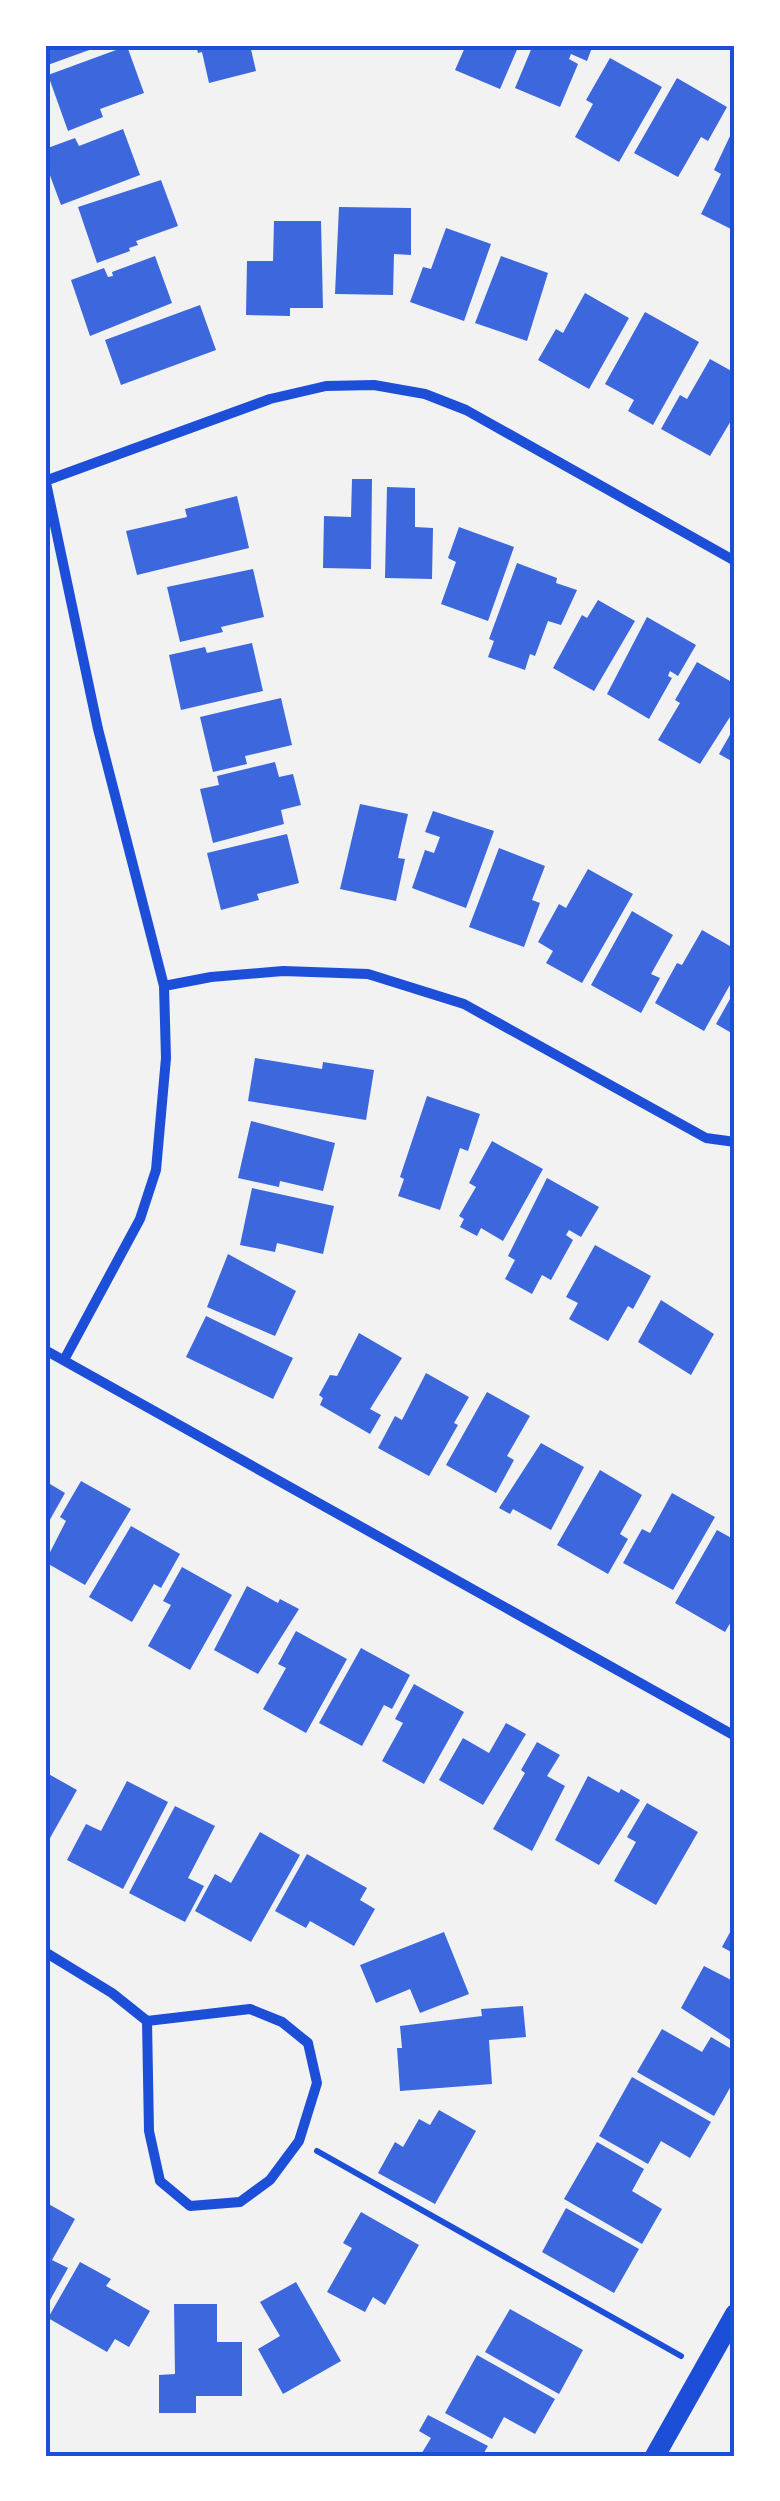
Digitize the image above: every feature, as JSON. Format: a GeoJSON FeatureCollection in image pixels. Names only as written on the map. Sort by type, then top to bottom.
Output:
{"type":"FeatureCollection","features":[{"type":"Feature","properties":{"kind":"main road"},"geometry":{"type":"LineString","coordinates":[[656,2456],[735,2314]]}},
{"type":"Feature","properties":{"kind":"street"},"geometry":{"type":"LineString","coordinates":[[64,1360],[140,1219],[156,1170],[166,1058],[164,986],[98,729],[45,480],[270,400],[326,386],[374,385],[426,394],[466,410],[735,561]]}},
{"type":"Feature","properties":{"kind":"street"},"geometry":{"type":"LineString","coordinates":[[164,986],[210,977],[283,971],[368,974],[464,1004],[706,1138],[735,1142]]}},
{"type":"Feature","properties":{"kind":"street"},"geometry":{"type":"LineString","coordinates":[[45,1350],[735,1736]]}},
{"type":"Feature","properties":{"kind":"street"},"geometry":{"type":"LineString","coordinates":[[45,1952],[112,1993],[148,2021],[250,2009],[282,2022],[308,2044],[317,2083],[299,2140],[270,2180],[240,2202],[190,2206],[160,2181],[149,2131],[148,2021]]}},
{"type":"Feature","properties":{"kind":"path"},"geometry":{"type":"LineString","coordinates":[[299,2140],[704,2370]]}},
{"type":"Feature","properties":{"kind":"building"},"geometry":{"type":"Polygon","coordinates":[[[45,45],[103,45],[45,66],[45,45]]]}},
{"type":"Feature","properties":{"kind":"building"},"geometry":{"type":"Polygon","coordinates":[[[196,45],[250,45],[256,71],[209,83],[202,52],[198,53],[196,45]]]}},
{"type":"Feature","properties":{"kind":"building"},"geometry":{"type":"Polygon","coordinates":[[[466,45],[519,45],[500,89],[455,70],[466,45]]]}},
{"type":"Feature","properties":{"kind":"building"},"geometry":{"type":"Polygon","coordinates":[[[533,45],[593,45],[587,61],[571,54],[569,59],[578,64],[560,107],[515,88],[533,45]]]}},
{"type":"Feature","properties":{"kind":"building"},"geometry":{"type":"Polygon","coordinates":[[[127,46],[144,93],[100,109],[103,117],[68,131],[48,75],[127,46]]]}},
{"type":"Feature","properties":{"kind":"building"},"geometry":{"type":"Polygon","coordinates":[[[610,58],[662,87],[619,162],[575,137],[593,104],[586,100],[610,58]]]}},
{"type":"Feature","properties":{"kind":"building"},"geometry":{"type":"Polygon","coordinates":[[[677,78],[727,107],[708,141],[701,137],[678,177],[634,153],[677,78]]]}},
{"type":"Feature","properties":{"kind":"building"},"geometry":{"type":"Polygon","coordinates":[[[123,129],[140,175],[61,205],[45,162],[45,149],[75,138],[79,146],[123,129]]]}},
{"type":"Feature","properties":{"kind":"building"},"geometry":{"type":"Polygon","coordinates":[[[730,136],[735,138],[735,231],[701,214],[721,174],[714,170],[730,136]]]}},
{"type":"Feature","properties":{"kind":"building"},"geometry":{"type":"Polygon","coordinates":[[[161,180],[178,226],[136,241],[138,245],[130,251],[97,263],[78,207],[161,180]]]}},
{"type":"Feature","properties":{"kind":"building"},"geometry":{"type":"Polygon","coordinates":[[[339,207],[411,208],[411,255],[394,254],[393,295],[335,294],[339,207]]]}},
{"type":"Feature","properties":{"kind":"building"},"geometry":{"type":"Polygon","coordinates":[[[274,221],[321,221],[323,308],[290,308],[290,316],[246,315],[247,261],[273,261],[274,221]]]}},
{"type":"Feature","properties":{"kind":"building"},"geometry":{"type":"Polygon","coordinates":[[[446,228],[491,244],[464,321],[410,302],[423,267],[431,269],[446,228]]]}},
{"type":"Feature","properties":{"kind":"building"},"geometry":{"type":"Polygon","coordinates":[[[155,256],[172,303],[90,336],[71,280],[104,268],[108,277],[113,276],[112,272],[155,256]]]}},
{"type":"Feature","properties":{"kind":"building"},"geometry":{"type":"Polygon","coordinates":[[[501,256],[548,273],[527,341],[475,323],[501,256]]]}},
{"type":"Feature","properties":{"kind":"building"},"geometry":{"type":"Polygon","coordinates":[[[585,293],[629,318],[589,389],[538,360],[556,329],[563,333],[585,293]]]}},
{"type":"Feature","properties":{"kind":"building"},"geometry":{"type":"Polygon","coordinates":[[[200,305],[216,350],[121,385],[105,340],[200,305]]]}},
{"type":"Feature","properties":{"kind":"building"},"geometry":{"type":"Polygon","coordinates":[[[645,312],[699,342],[653,425],[628,411],[634,400],[605,384],[645,312]]]}},
{"type":"Feature","properties":{"kind":"building"},"geometry":{"type":"Polygon","coordinates":[[[710,359],[735,373],[735,414],[710,456],[661,429],[680,395],[687,399],[710,359]]]}},
{"type":"Feature","properties":{"kind":"building"},"geometry":{"type":"Polygon","coordinates":[[[352,479],[372,479],[371,569],[323,568],[324,516],[351,517],[352,479]]]}},
{"type":"Feature","properties":{"kind":"building"},"geometry":{"type":"Polygon","coordinates":[[[387,487],[415,488],[415,527],[433,528],[432,579],[385,578],[387,487]]]}},
{"type":"Feature","properties":{"kind":"building"},"geometry":{"type":"Polygon","coordinates":[[[237,496],[249,548],[137,575],[126,531],[187,517],[185,509],[237,496]]]}},
{"type":"Feature","properties":{"kind":"building"},"geometry":{"type":"Polygon","coordinates":[[[459,527],[514,547],[488,621],[441,604],[456,562],[448,558],[459,527]]]}},
{"type":"Feature","properties":{"kind":"building"},"geometry":{"type":"Polygon","coordinates":[[[517,563],[577,590],[561,625],[548,621],[535,656],[530,654],[525,670],[488,657],[494,641],[489,639],[517,563]]]}},
{"type":"Feature","properties":{"kind":"building"},"geometry":{"type":"Polygon","coordinates":[[[253,569],[264,617],[180,642],[167,587],[253,569]]]}},
{"type":"Feature","properties":{"kind":"building"},"geometry":{"type":"Polygon","coordinates":[[[598,600],[635,621],[594,691],[553,668],[582,615],[587,618],[598,600]]]}},
{"type":"Feature","properties":{"kind":"building"},"geometry":{"type":"Polygon","coordinates":[[[647,617],[696,645],[678,676],[670,671],[668,676],[672,678],[649,719],[607,694],[647,617]]]}},
{"type":"Feature","properties":{"kind":"building"},"geometry":{"type":"Polygon","coordinates":[[[252,643],[263,691],[181,710],[169,655],[205,647],[207,653],[252,643]]]}},
{"type":"Feature","properties":{"kind":"building"},"geometry":{"type":"Polygon","coordinates":[[[697,662],[735,684],[735,709],[700,764],[658,740],[680,703],[675,700],[697,662]]]}},
{"type":"Feature","properties":{"kind":"building"},"geometry":{"type":"Polygon","coordinates":[[[281,698],[292,745],[245,756],[247,764],[213,772],[200,717],[281,698]]]}},
{"type":"Feature","properties":{"kind":"building"},"geometry":{"type":"Polygon","coordinates":[[[735,726],[735,763],[719,754],[735,726]]]}},
{"type":"Feature","properties":{"kind":"building"},"geometry":{"type":"Polygon","coordinates":[[[275,762],[279,777],[293,774],[301,805],[281,810],[284,824],[213,843],[200,789],[219,785],[217,776],[275,762]]]}},
{"type":"Feature","properties":{"kind":"building"},"geometry":{"type":"Polygon","coordinates":[[[360,804],[408,814],[398,858],[405,859],[396,901],[340,889],[360,804]]]}},
{"type":"Feature","properties":{"kind":"building"},"geometry":{"type":"Polygon","coordinates":[[[433,811],[494,831],[466,908],[412,888],[425,850],[434,853],[440,837],[425,832],[433,811]]]}},
{"type":"Feature","properties":{"kind":"building"},"geometry":{"type":"Polygon","coordinates":[[[287,834],[299,883],[257,894],[259,900],[221,910],[207,853],[287,834]]]}},
{"type":"Feature","properties":{"kind":"building"},"geometry":{"type":"Polygon","coordinates":[[[499,848],[545,866],[532,900],[540,903],[524,947],[469,927],[499,848]]]}},
{"type":"Feature","properties":{"kind":"building"},"geometry":{"type":"Polygon","coordinates":[[[588,869],[633,894],[582,983],[546,963],[553,951],[538,942],[559,904],[566,908],[588,869]]]}},
{"type":"Feature","properties":{"kind":"building"},"geometry":{"type":"Polygon","coordinates":[[[632,911],[673,935],[651,974],[660,978],[641,1013],[591,985],[632,911]]]}},
{"type":"Feature","properties":{"kind":"building"},"geometry":{"type":"Polygon","coordinates":[[[702,930],[735,949],[735,976],[704,1031],[655,1003],[677,963],[682,965],[702,930]]]}},
{"type":"Feature","properties":{"kind":"building"},"geometry":{"type":"Polygon","coordinates":[[[735,990],[735,1035],[716,1024],[735,990]]]}},
{"type":"Feature","properties":{"kind":"building"},"geometry":{"type":"Polygon","coordinates":[[[255,1058],[322,1069],[323,1062],[374,1070],[366,1120],[248,1101],[255,1058]]]}},
{"type":"Feature","properties":{"kind":"building"},"geometry":{"type":"Polygon","coordinates":[[[427,1096],[480,1114],[468,1151],[460,1148],[440,1210],[398,1196],[404,1179],[400,1177],[427,1096]]]}},
{"type":"Feature","properties":{"kind":"building"},"geometry":{"type":"Polygon","coordinates":[[[251,1121],[335,1143],[323,1191],[280,1181],[279,1187],[238,1178],[251,1121]]]}},
{"type":"Feature","properties":{"kind":"building"},"geometry":{"type":"Polygon","coordinates":[[[492,1141],[543,1169],[503,1241],[481,1228],[477,1236],[460,1227],[464,1219],[459,1216],[476,1187],[469,1183],[492,1141]]]}},
{"type":"Feature","properties":{"kind":"building"},"geometry":{"type":"Polygon","coordinates":[[[547,1178],[599,1207],[581,1237],[569,1230],[566,1235],[573,1240],[551,1280],[542,1275],[532,1294],[505,1279],[515,1260],[508,1256],[547,1178]]]}},
{"type":"Feature","properties":{"kind":"building"},"geometry":{"type":"Polygon","coordinates":[[[252,1188],[334,1206],[323,1254],[277,1243],[275,1252],[240,1245],[252,1188]]]}},
{"type":"Feature","properties":{"kind":"building"},"geometry":{"type":"Polygon","coordinates":[[[595,1245],[651,1276],[633,1309],[628,1306],[608,1341],[569,1319],[578,1303],[566,1297],[595,1245]]]}},
{"type":"Feature","properties":{"kind":"building"},"geometry":{"type":"Polygon","coordinates":[[[228,1254],[296,1291],[275,1336],[207,1307],[228,1254]]]}},
{"type":"Feature","properties":{"kind":"building"},"geometry":{"type":"Polygon","coordinates":[[[661,1300],[714,1334],[691,1375],[638,1342],[661,1300]]]}},
{"type":"Feature","properties":{"kind":"building"},"geometry":{"type":"Polygon","coordinates":[[[206,1316],[293,1358],[273,1399],[186,1357],[206,1316]]]}},
{"type":"Feature","properties":{"kind":"building"},"geometry":{"type":"Polygon","coordinates":[[[359,1333],[402,1358],[370,1409],[381,1415],[370,1434],[320,1405],[323,1398],[319,1395],[330,1375],[337,1376],[359,1333]]]}},
{"type":"Feature","properties":{"kind":"building"},"geometry":{"type":"Polygon","coordinates":[[[426,1373],[469,1397],[429,1476],[378,1448],[395,1416],[402,1420],[426,1373]]]}},
{"type":"Feature","properties":{"kind":"building"},"geometry":{"type":"Polygon","coordinates":[[[487,1392],[530,1416],[507,1456],[514,1460],[496,1493],[446,1465],[487,1392]]]}},
{"type":"Feature","properties":{"kind":"building"},"geometry":{"type":"Polygon","coordinates":[[[541,1443],[584,1467],[551,1530],[513,1509],[510,1514],[499,1508],[541,1443]]]}},
{"type":"Feature","properties":{"kind":"building"},"geometry":{"type":"Polygon","coordinates":[[[600,1470],[642,1495],[620,1534],[628,1539],[608,1574],[557,1545],[600,1470]]]}},
{"type":"Feature","properties":{"kind":"building"},"geometry":{"type":"Polygon","coordinates":[[[45,1481],[65,1493],[47,1525],[45,1523],[45,1481]]]}},
{"type":"Feature","properties":{"kind":"building"},"geometry":{"type":"Polygon","coordinates":[[[81,1481],[131,1509],[85,1585],[45,1562],[66,1521],[60,1517],[81,1481]]]}},
{"type":"Feature","properties":{"kind":"building"},"geometry":{"type":"Polygon","coordinates":[[[672,1493],[715,1517],[673,1590],[623,1563],[642,1529],[650,1533],[672,1493]]]}},
{"type":"Feature","properties":{"kind":"building"},"geometry":{"type":"Polygon","coordinates":[[[131,1526],[180,1554],[161,1588],[154,1584],[132,1622],[89,1597],[131,1526]]]}},
{"type":"Feature","properties":{"kind":"building"},"geometry":{"type":"Polygon","coordinates":[[[717,1530],[735,1540],[735,1615],[725,1632],[675,1603],[717,1530]]]}},
{"type":"Feature","properties":{"kind":"building"},"geometry":{"type":"Polygon","coordinates":[[[182,1567],[232,1595],[190,1670],[148,1646],[171,1605],[163,1601],[182,1567]]]}},
{"type":"Feature","properties":{"kind":"building"},"geometry":{"type":"Polygon","coordinates":[[[247,1586],[278,1603],[280,1599],[299,1609],[258,1674],[214,1650],[247,1586]]]}},
{"type":"Feature","properties":{"kind":"building"},"geometry":{"type":"Polygon","coordinates":[[[296,1631],[347,1659],[306,1733],[263,1709],[286,1668],[278,1664],[296,1631]]]}},
{"type":"Feature","properties":{"kind":"building"},"geometry":{"type":"Polygon","coordinates":[[[361,1648],[410,1675],[392,1709],[384,1705],[362,1746],[319,1723],[361,1648]]]}},
{"type":"Feature","properties":{"kind":"building"},"geometry":{"type":"Polygon","coordinates":[[[414,1684],[464,1712],[424,1784],[382,1761],[403,1723],[395,1719],[414,1684]]]}},
{"type":"Feature","properties":{"kind":"building"},"geometry":{"type":"Polygon","coordinates":[[[506,1723],[526,1734],[483,1805],[439,1780],[463,1738],[489,1753],[506,1723]]]}},
{"type":"Feature","properties":{"kind":"building"},"geometry":{"type":"Polygon","coordinates":[[[537,1742],[560,1755],[547,1776],[565,1786],[532,1851],[493,1829],[525,1773],[521,1770],[537,1742]]]}},
{"type":"Feature","properties":{"kind":"building"},"geometry":{"type":"Polygon","coordinates":[[[45,1772],[77,1790],[45,1847],[45,1772]]]}},
{"type":"Feature","properties":{"kind":"building"},"geometry":{"type":"Polygon","coordinates":[[[588,1776],[640,1800],[599,1865],[555,1840],[588,1776]]]}},
{"type":"Feature","properties":{"kind":"building"},"geometry":{"type":"Polygon","coordinates":[[[127,1781],[168,1802],[123,1889],[67,1860],[86,1824],[101,1831],[127,1781]]]}},
{"type":"Feature","properties":{"kind":"building"},"geometry":{"type":"Polygon","coordinates":[[[647,1803],[698,1832],[656,1905],[614,1881],[636,1842],[627,1837],[647,1803]]]}},
{"type":"Feature","properties":{"kind":"building"},"geometry":{"type":"Polygon","coordinates":[[[175,1806],[215,1826],[188,1878],[204,1886],[185,1922],[129,1893],[175,1806]]]}},
{"type":"Feature","properties":{"kind":"building"},"geometry":{"type":"Polygon","coordinates":[[[260,1832],[300,1855],[251,1942],[195,1911],[215,1874],[231,1883],[260,1832]]]}},
{"type":"Feature","properties":{"kind":"building"},"geometry":{"type":"Polygon","coordinates":[[[307,1854],[367,1888],[360,1900],[375,1909],[354,1946],[310,1921],[306,1928],[275,1911],[307,1854]]]}},
{"type":"Feature","properties":{"kind":"building"},"geometry":{"type":"Polygon","coordinates":[[[735,1923],[735,1954],[722,1947],[735,1923]]]}},
{"type":"Feature","properties":{"kind":"building"},"geometry":{"type":"Polygon","coordinates":[[[444,1932],[469,1994],[420,2013],[410,1989],[376,2003],[360,1965],[444,1932]]]}},
{"type":"Feature","properties":{"kind":"building"},"geometry":{"type":"Polygon","coordinates":[[[704,1966],[735,1982],[735,2043],[681,2008],[704,1966]]]}},
{"type":"Feature","properties":{"kind":"building"},"geometry":{"type":"Polygon","coordinates":[[[523,2006],[526,2037],[489,2040],[492,2084],[400,2091],[400,2026],[482,2016],[481,2009],[523,2006]]]}},
{"type":"Feature","properties":{"kind":"building"},"geometry":{"type":"Polygon","coordinates":[[[662,2029],[702,2052],[711,2037],[735,2051],[735,2079],[714,2116],[637,2072],[662,2029]]]}},
{"type":"Feature","properties":{"kind":"building"},"geometry":{"type":"Polygon","coordinates":[[[632,2077],[711,2122],[690,2158],[661,2141],[648,2164],[599,2136],[632,2077]]]}},
{"type":"Feature","properties":{"kind":"building"},"geometry":{"type":"Polygon","coordinates":[[[439,2110],[476,2131],[435,2204],[378,2173],[395,2142],[403,2147],[419,2119],[430,2125],[439,2110]]]}},
{"type":"Feature","properties":{"kind":"building"},"geometry":{"type":"Polygon","coordinates":[[[597,2142],[644,2169],[632,2191],[662,2209],[642,2244],[564,2199],[597,2142]]]}},
{"type":"Feature","properties":{"kind":"building"},"geometry":{"type":"Polygon","coordinates":[[[45,2202],[75,2219],[52,2260],[68,2268],[45,2309],[45,2202]]]}},
{"type":"Feature","properties":{"kind":"building"},"geometry":{"type":"Polygon","coordinates":[[[566,2208],[639,2249],[614,2293],[542,2252],[566,2208]]]}},
{"type":"Feature","properties":{"kind":"building"},"geometry":{"type":"Polygon","coordinates":[[[361,2212],[419,2245],[385,2305],[373,2297],[365,2312],[327,2292],[352,2248],[343,2243],[361,2212]]]}},
{"type":"Feature","properties":{"kind":"building"},"geometry":{"type":"Polygon","coordinates":[[[80,2262],[111,2279],[106,2286],[150,2311],[129,2347],[115,2339],[107,2352],[48,2318],[80,2262]]]}},
{"type":"Feature","properties":{"kind":"building"},"geometry":{"type":"Polygon","coordinates":[[[296,2282],[341,2361],[283,2394],[258,2349],[280,2336],[260,2302],[296,2282]]]}},
{"type":"Feature","properties":{"kind":"building"},"geometry":{"type":"Polygon","coordinates":[[[174,2304],[217,2304],[217,2342],[242,2342],[242,2396],[196,2396],[196,2413],[159,2413],[159,2375],[175,2374],[174,2304]]]}},
{"type":"Feature","properties":{"kind":"building"},"geometry":{"type":"Polygon","coordinates":[[[510,2309],[583,2350],[559,2394],[485,2352],[510,2309]]]}},
{"type":"Feature","properties":{"kind":"building"},"geometry":{"type":"Polygon","coordinates":[[[477,2355],[555,2399],[535,2434],[504,2417],[492,2439],[445,2413],[477,2355]]]}},
{"type":"Feature","properties":{"kind":"building"},"geometry":{"type":"Polygon","coordinates":[[[428,2415],[488,2446],[482,2456],[420,2456],[431,2438],[419,2431],[428,2415]]]}}]}
